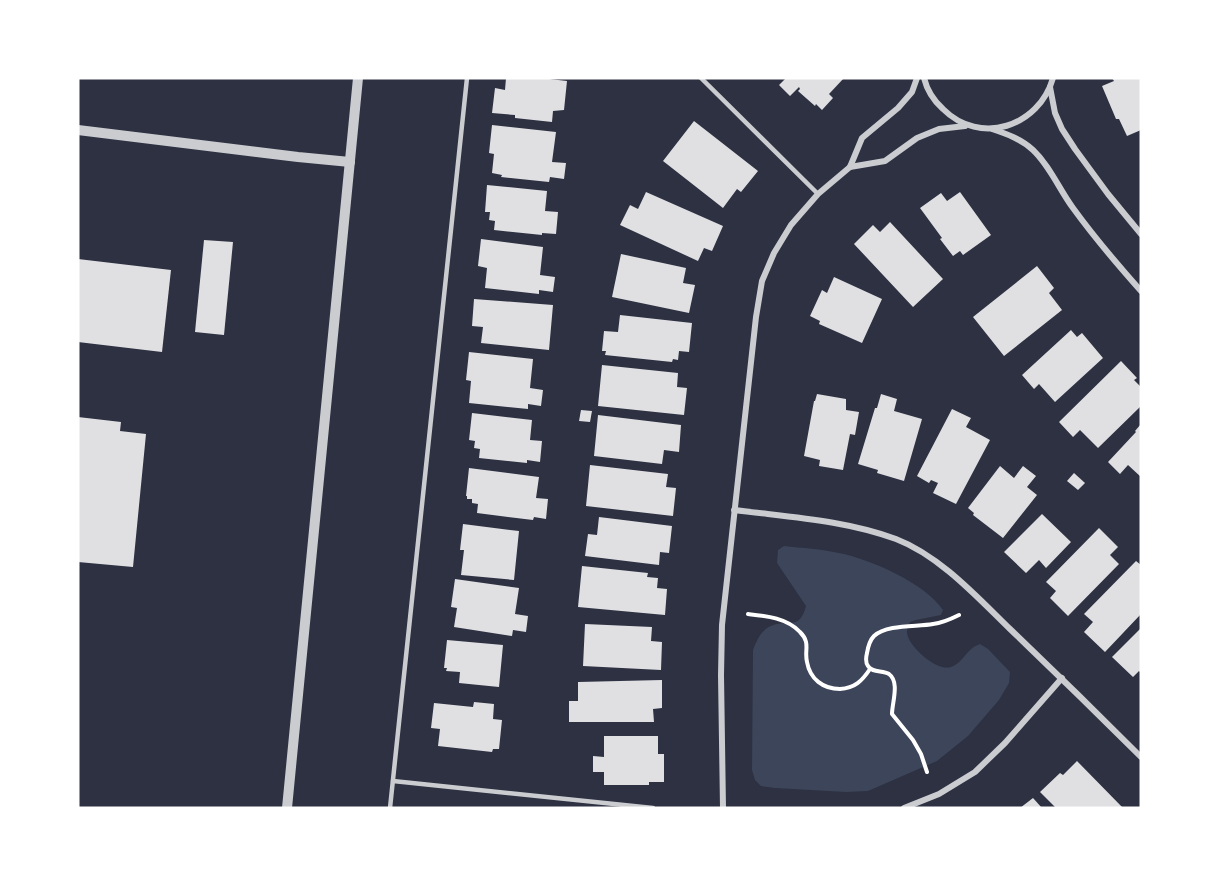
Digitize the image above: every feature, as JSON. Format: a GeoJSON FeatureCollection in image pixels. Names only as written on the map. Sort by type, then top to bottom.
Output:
{"type":"FeatureCollection","features":[{"type":"Feature","properties":{"kind":"street"},"geometry":{"type":"LineString","coordinates":[[287,808],[358,78]]}},
{"type":"Feature","properties":{"kind":"street"},"geometry":{"type":"LineString","coordinates":[[723,808],[722,625],[756,316],[762,281],[774,253],[791,225],[818,194],[850,166],[862,138],[898,108],[912,92],[917,78]]}},
{"type":"Feature","properties":{"kind":"street"},"geometry":{"type":"LineString","coordinates":[[924,78],[935,102],[949,116],[967,125],[992,129],[1015,137],[1033,150],[1072,207],[1141,291]]}},
{"type":"Feature","properties":{"kind":"street"},"geometry":{"type":"LineString","coordinates":[[992,129],[1010,125],[1027,116],[1041,103],[1053,78]]}},
{"type":"Feature","properties":{"kind":"street"},"geometry":{"type":"LineString","coordinates":[[1050,87],[1055,113],[1062,129],[1108,194],[1141,234]]}},
{"type":"Feature","properties":{"kind":"street"},"geometry":{"type":"LineString","coordinates":[[850,166],[885,161],[916,138],[939,129],[967,125]]}},
{"type":"Feature","properties":{"kind":"street"},"geometry":{"type":"LineString","coordinates":[[78,130],[350,162]]}},
{"type":"Feature","properties":{"kind":"street"},"geometry":{"type":"LineString","coordinates":[[734,510],[838,524],[897,539],[921,551],[979,599],[1141,757]]}},
{"type":"Feature","properties":{"kind":"street"},"geometry":{"type":"LineString","coordinates":[[904,808],[939,794],[975,771],[1005,743],[1062,678]]}},
{"type":"Feature","properties":{"kind":"lane"},"geometry":{"type":"LineString","coordinates":[[390,808],[467,78]]}},
{"type":"Feature","properties":{"kind":"lane"},"geometry":{"type":"LineString","coordinates":[[700,78],[818,194]]}},
{"type":"Feature","properties":{"kind":"lane"},"geometry":{"type":"LineString","coordinates":[[393,781],[653,808]]}},
{"type":"Feature","properties":{"kind":"path"},"geometry":{"type":"LineString","coordinates":[[748,614],[773,617],[798,629],[807,643],[806,661],[809,671],[815,681],[824,686],[835,689],[856,685],[870,669]]}},
{"type":"Feature","properties":{"kind":"path"},"geometry":{"type":"LineString","coordinates":[[927,772],[913,740],[892,714],[895,689],[893,680],[888,674],[870,669],[866,664],[869,646],[873,637],[889,629],[934,624],[959,615]]}},
{"type":"Feature","properties":{"kind":"shaded area"},"geometry":{"type":"Polygon","coordinates":[[[784,546],[825,550],[852,556],[896,574],[924,591],[943,610],[941,615],[910,622],[907,630],[908,637],[923,656],[938,665],[951,667],[955,665],[980,644],[988,649],[1010,672],[1009,683],[999,700],[968,736],[937,761],[868,791],[775,788],[761,786],[755,780],[752,770],[753,650],[765,630],[777,624],[796,622],[800,619],[806,606],[777,563],[778,550],[784,546]]]}},
{"type":"Feature","properties":{"kind":"building"},"geometry":{"type":"Polygon","coordinates":[[[506,78],[567,81],[564,110],[553,111],[552,122],[492,113],[495,88],[505,90],[506,78]]]}},
{"type":"Feature","properties":{"kind":"building"},"geometry":{"type":"Polygon","coordinates":[[[786,78],[844,78],[829,94],[833,98],[822,110],[798,91],[799,87],[790,96],[779,85],[786,78]]]}},
{"type":"Feature","properties":{"kind":"building"},"geometry":{"type":"Polygon","coordinates":[[[1112,78],[1141,78],[1141,130],[1127,136],[1119,119],[1116,119],[1102,86],[1114,81],[1112,78]]]}},
{"type":"Feature","properties":{"kind":"building"},"geometry":{"type":"Polygon","coordinates":[[[694,121],[758,171],[741,192],[737,189],[723,208],[663,161],[694,121]]]}},
{"type":"Feature","properties":{"kind":"building"},"geometry":{"type":"Polygon","coordinates":[[[492,125],[556,132],[552,162],[566,163],[564,179],[550,177],[549,182],[501,177],[502,175],[492,173],[494,154],[489,153],[492,125]]]}},
{"type":"Feature","properties":{"kind":"building"},"geometry":{"type":"Polygon","coordinates":[[[487,185],[547,191],[545,211],[558,212],[556,234],[542,233],[542,235],[494,230],[495,221],[489,220],[490,212],[485,212],[487,185]]]}},
{"type":"Feature","properties":{"kind":"building"},"geometry":{"type":"Polygon","coordinates":[[[646,192],[723,226],[712,251],[704,248],[698,261],[620,225],[630,205],[638,209],[646,192]]]}},
{"type":"Feature","properties":{"kind":"building"},"geometry":{"type":"Polygon","coordinates":[[[960,192],[991,235],[963,255],[960,251],[953,256],[920,208],[941,193],[947,201],[960,192]]]}},
{"type":"Feature","properties":{"kind":"building"},"geometry":{"type":"Polygon","coordinates":[[[890,222],[943,279],[913,307],[854,244],[873,225],[880,232],[890,222]]]}},
{"type":"Feature","properties":{"kind":"building"},"geometry":{"type":"Polygon","coordinates":[[[481,239],[543,247],[540,275],[555,277],[553,292],[539,290],[539,294],[485,288],[487,268],[478,266],[481,239]]]}},
{"type":"Feature","properties":{"kind":"building"},"geometry":{"type":"Polygon","coordinates":[[[204,240],[233,242],[224,335],[195,332],[204,240]]]}},
{"type":"Feature","properties":{"kind":"building"},"geometry":{"type":"Polygon","coordinates":[[[621,254],[686,268],[683,283],[695,285],[689,313],[612,297],[621,254]]]}},
{"type":"Feature","properties":{"kind":"building"},"geometry":{"type":"Polygon","coordinates":[[[78,259],[171,270],[162,352],[78,342],[78,259]]]}},
{"type":"Feature","properties":{"kind":"building"},"geometry":{"type":"Polygon","coordinates":[[[1037,266],[1054,288],[1049,293],[1062,310],[1004,356],[973,317],[1037,266]]]}},
{"type":"Feature","properties":{"kind":"building"},"geometry":{"type":"Polygon","coordinates":[[[834,277],[882,299],[862,343],[819,324],[820,321],[810,316],[822,290],[827,293],[834,277]]]}},
{"type":"Feature","properties":{"kind":"building"},"geometry":{"type":"Polygon","coordinates":[[[474,299],[553,305],[549,350],[481,343],[483,327],[472,326],[474,299]]]}},
{"type":"Feature","properties":{"kind":"building"},"geometry":{"type":"Polygon","coordinates":[[[620,315],[692,323],[689,352],[679,351],[678,360],[673,359],[672,362],[605,355],[606,351],[602,351],[604,331],[618,332],[620,315]]]}},
{"type":"Feature","properties":{"kind":"building"},"geometry":{"type":"Polygon","coordinates":[[[1071,330],[1077,337],[1082,333],[1103,358],[1055,402],[1039,384],[1034,389],[1022,375],[1071,330]]]}},
{"type":"Feature","properties":{"kind":"building"},"geometry":{"type":"Polygon","coordinates":[[[469,352],[533,359],[530,388],[543,390],[541,406],[528,404],[528,409],[469,403],[471,381],[466,380],[469,352]]]}},
{"type":"Feature","properties":{"kind":"building"},"geometry":{"type":"Polygon","coordinates":[[[1121,361],[1137,378],[1134,380],[1141,387],[1141,406],[1098,448],[1080,430],[1073,437],[1059,422],[1121,361]]]}},
{"type":"Feature","properties":{"kind":"building"},"geometry":{"type":"Polygon","coordinates":[[[602,365],[678,373],[677,387],[687,388],[684,415],[598,406],[602,365]]]}},
{"type":"Feature","properties":{"kind":"building"},"geometry":{"type":"Polygon","coordinates":[[[817,394],[846,399],[846,410],[859,412],[855,435],[850,434],[843,470],[819,466],[820,460],[804,456],[817,394]]]}},
{"type":"Feature","properties":{"kind":"building"},"geometry":{"type":"Polygon","coordinates":[[[881,394],[897,399],[894,411],[922,419],[904,481],[877,473],[878,470],[858,464],[881,394]]]}},
{"type":"Feature","properties":{"kind":"building"},"geometry":{"type":"Polygon","coordinates":[[[952,409],[971,418],[966,427],[990,440],[956,504],[933,493],[938,483],[931,480],[929,483],[917,476],[952,409]]]}},
{"type":"Feature","properties":{"kind":"building"},"geometry":{"type":"Polygon","coordinates":[[[581,410],[592,411],[590,422],[579,421],[581,410]]]}},
{"type":"Feature","properties":{"kind":"building"},"geometry":{"type":"Polygon","coordinates":[[[472,413],[532,420],[530,440],[542,441],[540,462],[527,460],[527,463],[479,458],[480,449],[474,448],[475,441],[469,440],[472,413]]]}},
{"type":"Feature","properties":{"kind":"building"},"geometry":{"type":"Polygon","coordinates":[[[598,415],[681,425],[679,452],[664,450],[662,464],[594,456],[598,415]]]}},
{"type":"Feature","properties":{"kind":"building"},"geometry":{"type":"Polygon","coordinates":[[[78,417],[121,422],[120,431],[146,434],[133,567],[78,562],[78,417]]]}},
{"type":"Feature","properties":{"kind":"building"},"geometry":{"type":"Polygon","coordinates":[[[1141,424],[1141,477],[1128,465],[1120,474],[1108,462],[1141,424]]]}},
{"type":"Feature","properties":{"kind":"building"},"geometry":{"type":"Polygon","coordinates":[[[590,465],[668,474],[666,487],[676,488],[673,516],[586,506],[590,465]]]}},
{"type":"Feature","properties":{"kind":"building"},"geometry":{"type":"Polygon","coordinates":[[[1000,466],[1014,478],[1023,466],[1036,476],[1027,487],[1037,495],[1003,538],[973,515],[974,513],[968,508],[1000,466]]]}},
{"type":"Feature","properties":{"kind":"building"},"geometry":{"type":"Polygon","coordinates":[[[469,468],[539,477],[536,498],[548,499],[546,519],[534,517],[533,520],[477,513],[478,504],[472,503],[472,499],[467,499],[466,496],[469,468]]]}},
{"type":"Feature","properties":{"kind":"building"},"geometry":{"type":"Polygon","coordinates":[[[1074,473],[1085,483],[1078,490],[1067,481],[1074,473]]]}},
{"type":"Feature","properties":{"kind":"building"},"geometry":{"type":"Polygon","coordinates":[[[1042,514],[1071,542],[1046,568],[1039,560],[1026,573],[1004,552],[1042,514]]]}},
{"type":"Feature","properties":{"kind":"building"},"geometry":{"type":"Polygon","coordinates":[[[599,517],[672,526],[669,553],[660,552],[659,565],[585,556],[588,534],[597,535],[599,517]]]}},
{"type":"Feature","properties":{"kind":"building"},"geometry":{"type":"Polygon","coordinates":[[[463,524],[519,531],[514,580],[461,575],[464,550],[460,550],[463,524]]]}},
{"type":"Feature","properties":{"kind":"building"},"geometry":{"type":"Polygon","coordinates":[[[1099,528],[1118,547],[1110,555],[1119,564],[1068,616],[1050,598],[1056,591],[1046,582],[1099,528]]]}},
{"type":"Feature","properties":{"kind":"building"},"geometry":{"type":"Polygon","coordinates":[[[1136,561],[1141,565],[1141,614],[1105,652],[1084,632],[1093,622],[1084,614],[1136,561]]]}},
{"type":"Feature","properties":{"kind":"building"},"geometry":{"type":"Polygon","coordinates":[[[582,566],[648,573],[647,577],[658,578],[657,588],[667,589],[665,615],[578,607],[582,566]]]}},
{"type":"Feature","properties":{"kind":"building"},"geometry":{"type":"Polygon","coordinates":[[[455,579],[519,588],[515,614],[528,616],[526,632],[513,630],[512,636],[454,627],[457,608],[451,607],[455,579]]]}},
{"type":"Feature","properties":{"kind":"building"},"geometry":{"type":"Polygon","coordinates":[[[585,624],[652,627],[651,641],[662,642],[661,670],[583,666],[585,624]]]}},
{"type":"Feature","properties":{"kind":"building"},"geometry":{"type":"Polygon","coordinates":[[[1141,628],[1141,673],[1139,671],[1133,677],[1112,657],[1141,628]]]}},
{"type":"Feature","properties":{"kind":"building"},"geometry":{"type":"Polygon","coordinates":[[[447,640],[503,645],[499,687],[459,683],[460,672],[446,671],[447,668],[444,668],[447,640]]]}},
{"type":"Feature","properties":{"kind":"building"},"geometry":{"type":"Polygon","coordinates":[[[662,680],[662,708],[653,709],[654,722],[569,722],[569,701],[578,701],[578,682],[662,680]]]}},
{"type":"Feature","properties":{"kind":"building"},"geometry":{"type":"Polygon","coordinates":[[[474,702],[494,704],[493,719],[502,720],[499,749],[493,749],[492,752],[438,746],[440,729],[431,728],[434,703],[473,707],[474,702]]]}},
{"type":"Feature","properties":{"kind":"building"},"geometry":{"type":"Polygon","coordinates":[[[604,736],[658,736],[658,754],[664,754],[664,782],[649,782],[649,785],[604,785],[604,772],[593,772],[593,756],[604,757],[604,736]]]}},
{"type":"Feature","properties":{"kind":"building"},"geometry":{"type":"Polygon","coordinates":[[[1077,761],[1123,808],[1056,808],[1040,792],[1077,761]]]}},
{"type":"Feature","properties":{"kind":"building"},"geometry":{"type":"Polygon","coordinates":[[[1033,798],[1042,808],[1020,808],[1033,798]]]}}]}
